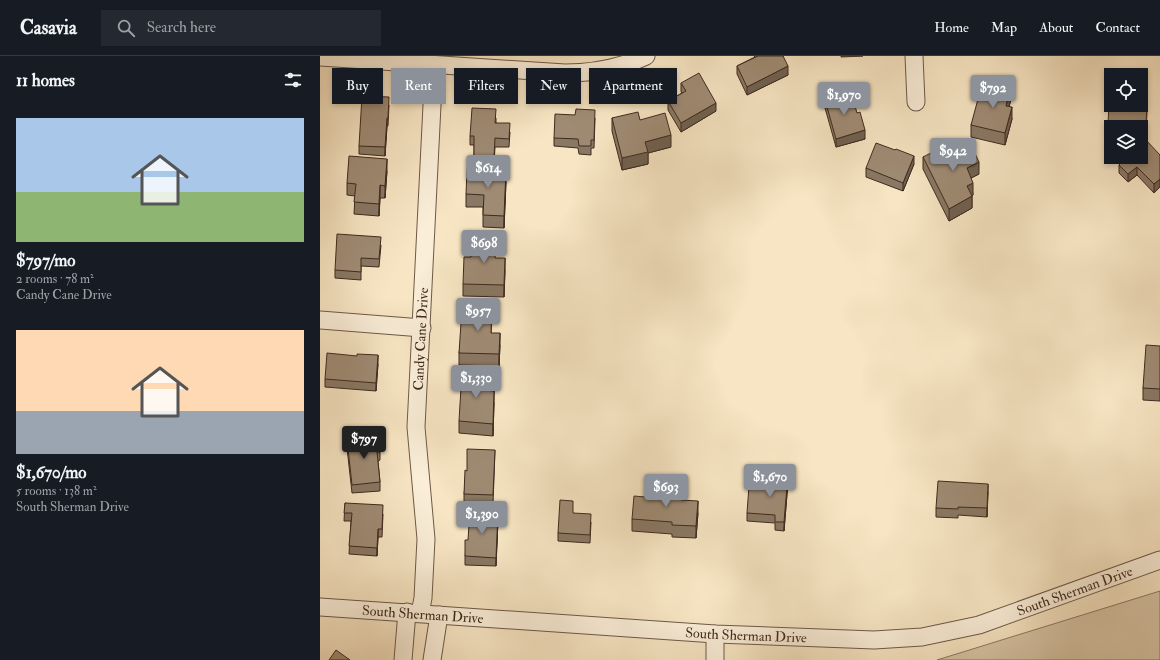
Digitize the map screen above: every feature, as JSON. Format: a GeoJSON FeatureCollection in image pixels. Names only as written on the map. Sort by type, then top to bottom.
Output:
{"type":"FeatureCollection","features":[{"type":"Feature","properties":{"kind":"street"},"geometry":{"type":"LineString","coordinates":[[320,58],[434,65],[543,64],[573,73],[600,71],[626,64],[646,56]]}},
{"type":"Feature","properties":{"kind":"street"},"geometry":{"type":"LineString","coordinates":[[914,56],[916,102]]}},
{"type":"Feature","properties":{"kind":"street","name":"Candy Cane Drive"},"geometry":{"type":"LineString","coordinates":[[403,660],[414,613],[423,598],[426,556],[426,539],[416,427],[434,65]]}},
{"type":"Feature","properties":{"kind":"street"},"geometry":{"type":"LineString","coordinates":[[320,320],[422,328]]}},
{"type":"Feature","properties":{"kind":"street","name":"South Sherman Drive"},"geometry":{"type":"LineString","coordinates":[[320,607],[715,634],[874,640],[898,639],[926,636],[979,625],[1160,560]]}},
{"type":"Feature","properties":{"kind":"street"},"geometry":{"type":"LineString","coordinates":[[432,660],[439,615]]}},
{"type":"Feature","properties":{"kind":"street"},"geometry":{"type":"LineString","coordinates":[[715,634],[715,660]]}},
{"type":"Feature","properties":{"kind":"shaded area"},"geometry":{"type":"Polygon","coordinates":[[[1160,591],[1160,660],[937,660],[1160,591]]]}},
{"type":"Feature","properties":{"kind":"building"},"geometry":{"type":"Polygon","coordinates":[[[758,56],[783,56],[788,66],[747,87],[737,66],[758,56]]]}},
{"type":"Feature","properties":{"kind":"building"},"geometry":{"type":"Polygon","coordinates":[[[699,73],[716,103],[681,123],[670,104],[677,104],[677,96],[686,91],[681,83],[699,73]]]}},
{"type":"Feature","properties":{"kind":"building"},"geometry":{"type":"Polygon","coordinates":[[[989,81],[1011,86],[1006,106],[1012,107],[1005,133],[971,125],[978,99],[984,100],[989,81]]]}},
{"type":"Feature","properties":{"kind":"building"},"geometry":{"type":"Polygon","coordinates":[[[851,92],[857,113],[860,112],[865,130],[836,139],[825,100],[851,92]]]}},
{"type":"Feature","properties":{"kind":"building"},"geometry":{"type":"Polygon","coordinates":[[[383,97],[389,97],[385,147],[359,146],[362,104],[383,104],[383,97]]]}},
{"type":"Feature","properties":{"kind":"building"},"geometry":{"type":"Polygon","coordinates":[[[472,108],[496,109],[495,123],[510,123],[509,139],[495,138],[494,157],[474,156],[474,136],[470,136],[472,108]]]}},
{"type":"Feature","properties":{"kind":"building"},"geometry":{"type":"Polygon","coordinates":[[[576,109],[595,110],[594,140],[591,140],[591,146],[579,146],[578,139],[554,138],[555,114],[575,115],[576,109]]]}},
{"type":"Feature","properties":{"kind":"building"},"geometry":{"type":"Polygon","coordinates":[[[638,112],[640,120],[665,113],[671,135],[645,142],[648,152],[622,158],[612,118],[638,112]]]}},
{"type":"Feature","properties":{"kind":"building"},"geometry":{"type":"Polygon","coordinates":[[[1109,112],[1147,112],[1146,120],[1108,120],[1109,112]]]}},
{"type":"Feature","properties":{"kind":"building"},"geometry":{"type":"Polygon","coordinates":[[[969,141],[979,162],[967,168],[973,183],[967,186],[972,196],[949,209],[923,157],[947,145],[949,151],[969,141]]]}},
{"type":"Feature","properties":{"kind":"building"},"geometry":{"type":"Polygon","coordinates":[[[1148,142],[1160,155],[1160,179],[1154,184],[1137,167],[1128,174],[1119,165],[1148,164],[1148,142]]]}},
{"type":"Feature","properties":{"kind":"building"},"geometry":{"type":"Polygon","coordinates":[[[876,143],[914,156],[903,183],[866,168],[876,143]]]}},
{"type":"Feature","properties":{"kind":"building"},"geometry":{"type":"Polygon","coordinates":[[[349,156],[387,159],[385,186],[380,185],[379,204],[354,202],[356,184],[347,183],[349,156]]]}},
{"type":"Feature","properties":{"kind":"building"},"geometry":{"type":"Polygon","coordinates":[[[467,169],[506,170],[504,216],[483,215],[484,195],[466,194],[467,169]]]}},
{"type":"Feature","properties":{"kind":"building"},"geometry":{"type":"Polygon","coordinates":[[[337,234],[381,237],[379,259],[361,258],[361,272],[335,270],[337,234]]]}},
{"type":"Feature","properties":{"kind":"building"},"geometry":{"type":"Polygon","coordinates":[[[472,238],[496,239],[495,258],[505,258],[504,285],[463,284],[464,257],[471,257],[472,238]]]}},
{"type":"Feature","properties":{"kind":"building"},"geometry":{"type":"Polygon","coordinates":[[[464,305],[492,306],[491,333],[500,333],[499,354],[459,353],[461,323],[464,323],[464,305]]]}},
{"type":"Feature","properties":{"kind":"building"},"geometry":{"type":"Polygon","coordinates":[[[1146,345],[1160,346],[1160,389],[1143,388],[1146,345]]]}},
{"type":"Feature","properties":{"kind":"building"},"geometry":{"type":"Polygon","coordinates":[[[327,353],[357,356],[357,354],[378,355],[376,383],[325,379],[327,353]]]}},
{"type":"Feature","properties":{"kind":"building"},"geometry":{"type":"Polygon","coordinates":[[[462,371],[486,373],[484,390],[494,391],[493,424],[459,421],[462,371]]]}},
{"type":"Feature","properties":{"kind":"building"},"geometry":{"type":"Polygon","coordinates":[[[379,437],[380,452],[377,452],[380,482],[352,485],[347,440],[379,437]]]}},
{"type":"Feature","properties":{"kind":"building"},"geometry":{"type":"Polygon","coordinates":[[[467,449],[495,450],[493,495],[464,494],[465,470],[467,471],[467,449]]]}},
{"type":"Feature","properties":{"kind":"building"},"geometry":{"type":"Polygon","coordinates":[[[771,472],[788,474],[784,522],[775,522],[775,515],[747,513],[749,486],[770,488],[771,472]]]}},
{"type":"Feature","properties":{"kind":"building"},"geometry":{"type":"Polygon","coordinates":[[[938,481],[988,484],[987,508],[936,508],[938,481]]]}},
{"type":"Feature","properties":{"kind":"building"},"geometry":{"type":"Polygon","coordinates":[[[657,488],[682,489],[681,500],[698,501],[696,526],[672,525],[672,522],[632,519],[634,496],[656,498],[657,488]]]}},
{"type":"Feature","properties":{"kind":"building"},"geometry":{"type":"Polygon","coordinates":[[[560,500],[573,501],[573,513],[591,514],[590,535],[558,533],[560,500]]]}},
{"type":"Feature","properties":{"kind":"building"},"geometry":{"type":"Polygon","coordinates":[[[345,503],[383,505],[382,529],[378,529],[377,548],[349,546],[352,513],[344,513],[345,503]]]}},
{"type":"Feature","properties":{"kind":"building"},"geometry":{"type":"Polygon","coordinates":[[[470,510],[498,512],[496,558],[465,556],[465,540],[468,540],[470,510]]]}},
{"type":"Feature","properties":{"kind":"building"},"geometry":{"type":"Polygon","coordinates":[[[336,650],[350,660],[329,660],[336,650]]]}}]}
